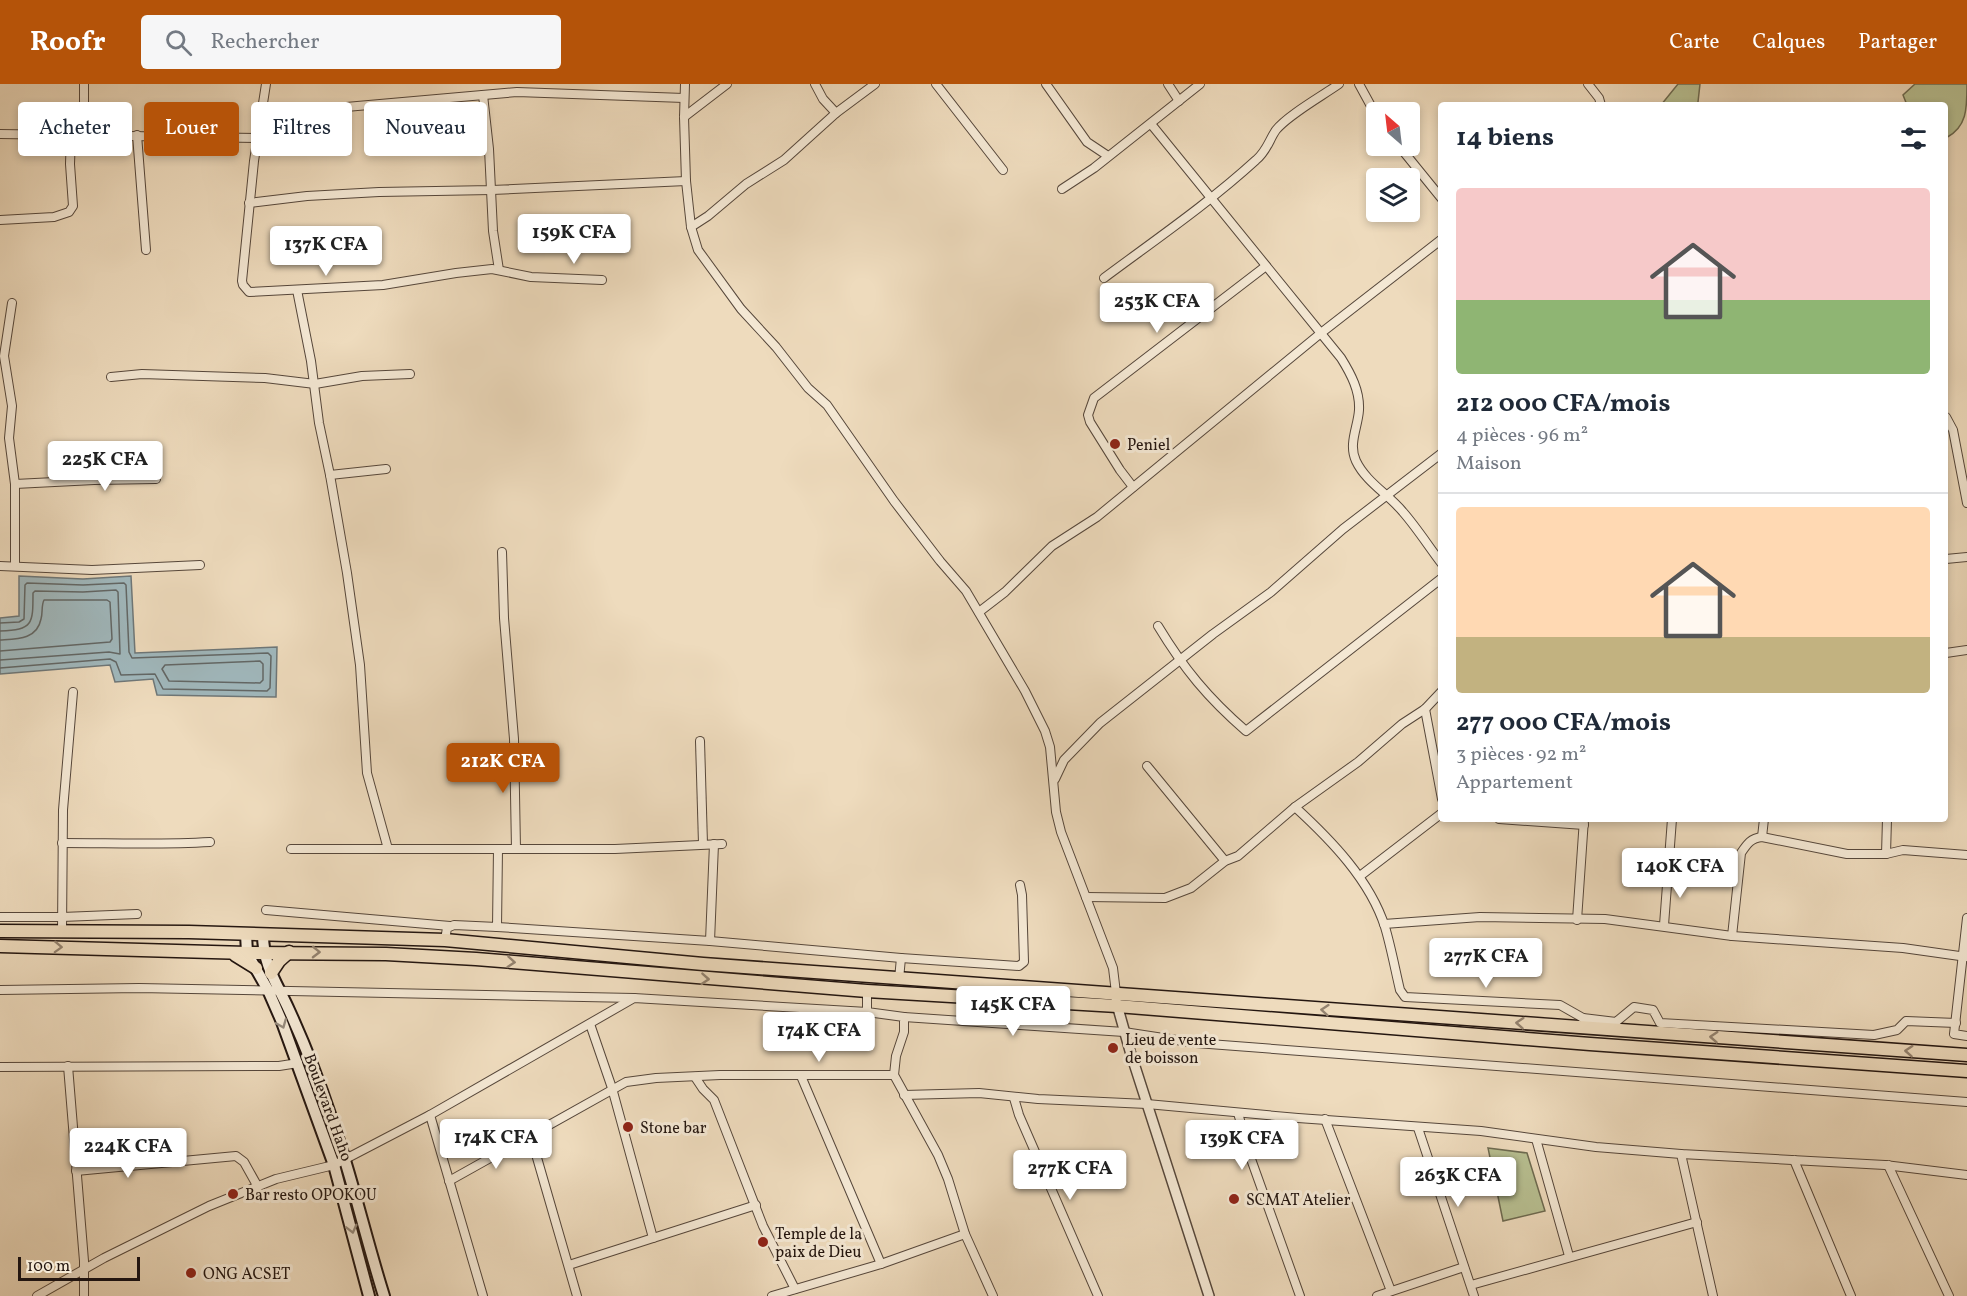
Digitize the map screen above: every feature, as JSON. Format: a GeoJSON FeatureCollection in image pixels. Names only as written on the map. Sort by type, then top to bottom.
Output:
{"type":"FeatureCollection","features":[{"type":"Feature","properties":{"kind":"main road"},"geometry":{"type":"LineString","coordinates":[[0,931],[263,934],[445,940],[1116,999],[1518,1039],[1967,1071]]}},
{"type":"Feature","properties":{"kind":"main road","name":"Boulevard Haho"},"geometry":{"type":"LineString","coordinates":[[246,934],[248,953],[256,968],[274,990],[312,1065],[346,1159],[384,1296]]}},
{"type":"Feature","properties":{"kind":"main road","name":"Boulevard Haho"},"geometry":{"type":"LineString","coordinates":[[263,934],[263,953],[298,1064],[334,1165],[369,1296]]}},
{"type":"Feature","properties":{"kind":"main road"},"geometry":{"type":"LineString","coordinates":[[0,946],[248,953],[386,954],[476,959],[867,991],[1116,999],[1586,1023],[1967,1055]]}},
{"type":"Feature","properties":{"kind":"main road"},"geometry":{"type":"LineString","coordinates":[[228,952],[256,968]]}},
{"type":"Feature","properties":{"kind":"main road"},"geometry":{"type":"LineString","coordinates":[[271,973],[289,952]]}},
{"type":"Feature","properties":{"kind":"main road"},"geometry":{"type":"LineString","coordinates":[[319,1122],[331,1117]]}},
{"type":"Feature","properties":{"kind":"street"},"geometry":{"type":"LineString","coordinates":[[84,84],[84,102]]}},
{"type":"Feature","properties":{"kind":"street"},"geometry":{"type":"LineString","coordinates":[[264,102],[266,84]]}},
{"type":"Feature","properties":{"kind":"street"},"geometry":{"type":"LineString","coordinates":[[686,84],[684,98],[686,181],[691,227],[698,250],[741,309],[776,347],[808,388],[827,405],[894,501],[966,591],[1025,691],[1045,731],[1050,747],[1056,812],[1061,832],[1113,968],[1116,999],[1124,1032],[1209,1296]]}},
{"type":"Feature","properties":{"kind":"street"},"geometry":{"type":"LineString","coordinates":[[684,117],[728,84]]}},
{"type":"Feature","properties":{"kind":"street"},"geometry":{"type":"LineString","coordinates":[[816,84],[823,99],[837,113]]}},
{"type":"Feature","properties":{"kind":"street"},"geometry":{"type":"LineString","coordinates":[[691,227],[708,216],[746,184],[784,160],[837,113],[875,84]]}},
{"type":"Feature","properties":{"kind":"street"},"geometry":{"type":"LineString","coordinates":[[936,84],[1003,170]]}},
{"type":"Feature","properties":{"kind":"street"},"geometry":{"type":"LineString","coordinates":[[1046,84],[1087,142],[1108,156]]}},
{"type":"Feature","properties":{"kind":"street"},"geometry":{"type":"LineString","coordinates":[[1168,84],[1179,101]]}},
{"type":"Feature","properties":{"kind":"street"},"geometry":{"type":"LineString","coordinates":[[1062,189],[1151,124],[1200,84]]}},
{"type":"Feature","properties":{"kind":"street"},"geometry":{"type":"LineString","coordinates":[[1104,278],[1211,198],[1258,159],[1268,148],[1276,131],[1289,118],[1339,84]]}},
{"type":"Feature","properties":{"kind":"street"},"geometry":{"type":"LineString","coordinates":[[1359,84],[1369,102]]}},
{"type":"Feature","properties":{"kind":"street"},"geometry":{"type":"LineString","coordinates":[[1588,84],[1600,102]]}},
{"type":"Feature","properties":{"kind":"street"},"geometry":{"type":"LineString","coordinates":[[352,106],[517,92],[684,98]]}},
{"type":"Feature","properties":{"kind":"street"},"geometry":{"type":"LineString","coordinates":[[483,95],[492,190],[493,231],[499,270]]}},
{"type":"Feature","properties":{"kind":"street"},"geometry":{"type":"LineString","coordinates":[[1151,124],[1341,358],[1352,376],[1357,393],[1359,410],[1353,448],[1356,460],[1370,480],[1403,512],[1438,559]]}},
{"type":"Feature","properties":{"kind":"street"},"geometry":{"type":"LineString","coordinates":[[0,134],[18,134]]}},
{"type":"Feature","properties":{"kind":"street"},"geometry":{"type":"LineString","coordinates":[[132,135],[251,138]]}},
{"type":"Feature","properties":{"kind":"street"},"geometry":{"type":"LineString","coordinates":[[137,135],[146,249]]}},
{"type":"Feature","properties":{"kind":"street"},"geometry":{"type":"LineString","coordinates":[[0,220],[54,217],[69,212],[73,206],[70,156]]}},
{"type":"Feature","properties":{"kind":"street"},"geometry":{"type":"LineString","coordinates":[[255,156],[249,202],[243,285],[249,292],[383,285],[470,271],[499,270],[531,277],[602,280]]}},
{"type":"Feature","properties":{"kind":"street"},"geometry":{"type":"LineString","coordinates":[[1407,156],[1438,194]]}},
{"type":"Feature","properties":{"kind":"street"},"geometry":{"type":"LineString","coordinates":[[249,202],[379,192],[492,190],[686,181]]}},
{"type":"Feature","properties":{"kind":"street"},"geometry":{"type":"LineString","coordinates":[[979,612],[1005,592],[1052,546],[1097,517],[1321,333],[1438,242]]}},
{"type":"Feature","properties":{"kind":"street"},"geometry":{"type":"LineString","coordinates":[[1133,487],[1090,422],[1088,415],[1094,398],[1266,266]]}},
{"type":"Feature","properties":{"kind":"street"},"geometry":{"type":"LineString","coordinates":[[297,290],[315,384],[319,423],[330,475],[360,664],[367,773],[388,849]]}},
{"type":"Feature","properties":{"kind":"street"},"geometry":{"type":"LineString","coordinates":[[12,303],[4,346],[3,375],[12,406],[9,438],[15,484],[15,566]]}},
{"type":"Feature","properties":{"kind":"street"},"geometry":{"type":"LineString","coordinates":[[111,376],[142,374],[265,378],[315,384],[362,376],[410,374]]}},
{"type":"Feature","properties":{"kind":"street"},"geometry":{"type":"LineString","coordinates":[[1948,421],[1953,430],[1967,503]]}},
{"type":"Feature","properties":{"kind":"street"},"geometry":{"type":"LineString","coordinates":[[1054,780],[1064,760],[1092,731],[1213,634],[1271,592],[1343,529],[1438,456]]}},
{"type":"Feature","properties":{"kind":"street"},"geometry":{"type":"LineString","coordinates":[[330,475],[386,469]]}},
{"type":"Feature","properties":{"kind":"street"},"geometry":{"type":"LineString","coordinates":[[15,484],[156,479]]}},
{"type":"Feature","properties":{"kind":"street"},"geometry":{"type":"LineString","coordinates":[[502,552],[504,618],[514,739],[516,849]]}},
{"type":"Feature","properties":{"kind":"street"},"geometry":{"type":"LineString","coordinates":[[1948,559],[1967,557]]}},
{"type":"Feature","properties":{"kind":"street"},"geometry":{"type":"LineString","coordinates":[[0,566],[92,570],[200,564]]}},
{"type":"Feature","properties":{"kind":"street"},"geometry":{"type":"LineString","coordinates":[[1158,626],[1180,662],[1208,696],[1246,731],[1438,582]]}},
{"type":"Feature","properties":{"kind":"street"},"geometry":{"type":"LineString","coordinates":[[1948,653],[1967,650]]}},
{"type":"Feature","properties":{"kind":"street"},"geometry":{"type":"LineString","coordinates":[[62,931],[62,843],[73,692]]}},
{"type":"Feature","properties":{"kind":"street"},"geometry":{"type":"LineString","coordinates":[[1086,897],[1174,896],[1191,888],[1225,861],[1238,856],[1295,807],[1358,762],[1402,724],[1425,709],[1438,695]]}},
{"type":"Feature","properties":{"kind":"street"},"geometry":{"type":"LineString","coordinates":[[1425,709],[1428,733],[1438,766]]}},
{"type":"Feature","properties":{"kind":"street"},"geometry":{"type":"LineString","coordinates":[[700,741],[703,844]]}},
{"type":"Feature","properties":{"kind":"street"},"geometry":{"type":"LineString","coordinates":[[1147,766],[1225,861]]}},
{"type":"Feature","properties":{"kind":"street"},"geometry":{"type":"LineString","coordinates":[[1295,807],[1320,830],[1360,876],[1384,924],[1400,990],[1405,997],[1560,1005],[1586,1023],[1616,1022],[1634,1007],[1653,1010],[1660,1023],[1874,1035],[1897,1030],[1906,1021],[1956,1023]]}},
{"type":"Feature","properties":{"kind":"street"},"geometry":{"type":"LineString","coordinates":[[1360,876],[1438,815]]}},
{"type":"Feature","properties":{"kind":"street"},"geometry":{"type":"LineString","coordinates":[[1577,920],[1584,822]]}},
{"type":"Feature","properties":{"kind":"street"},"geometry":{"type":"LineString","coordinates":[[1664,925],[1672,822]]}},
{"type":"Feature","properties":{"kind":"street"},"geometry":{"type":"LineString","coordinates":[[1762,837],[1764,822]]}},
{"type":"Feature","properties":{"kind":"street"},"geometry":{"type":"LineString","coordinates":[[1886,854],[1887,822]]}},
{"type":"Feature","properties":{"kind":"street"},"geometry":{"type":"LineString","coordinates":[[1732,936],[1741,853],[1748,842],[1755,838],[1762,837],[1847,854],[1886,854],[1903,850],[1967,855]]}},
{"type":"Feature","properties":{"kind":"street"},"geometry":{"type":"LineString","coordinates":[[62,843],[122,842],[153,845],[210,842]]}},
{"type":"Feature","properties":{"kind":"street"},"geometry":{"type":"LineString","coordinates":[[291,849],[615,849],[718,844],[710,941]]}},
{"type":"Feature","properties":{"kind":"street"},"geometry":{"type":"LineString","coordinates":[[497,927],[498,849]]}},
{"type":"Feature","properties":{"kind":"street"},"geometry":{"type":"LineString","coordinates":[[266,910],[450,926],[710,941],[901,958],[1022,965],[1024,962],[1020,885]]}},
{"type":"Feature","properties":{"kind":"street"},"geometry":{"type":"LineString","coordinates":[[0,917],[136,914]]}},
{"type":"Feature","properties":{"kind":"street"},"geometry":{"type":"LineString","coordinates":[[1384,924],[1480,917],[1605,919],[1664,925],[1732,936],[1903,948],[1965,957]]}},
{"type":"Feature","properties":{"kind":"street"},"geometry":{"type":"LineString","coordinates":[[1967,918],[1965,957],[1954,1034],[1967,1036]]}},
{"type":"Feature","properties":{"kind":"street"},"geometry":{"type":"LineString","coordinates":[[445,940],[447,928],[450,926]]}},
{"type":"Feature","properties":{"kind":"street"},"geometry":{"type":"LineString","coordinates":[[899,979],[901,958]]}},
{"type":"Feature","properties":{"kind":"street"},"geometry":{"type":"LineString","coordinates":[[0,990],[139,988],[634,998],[867,1012],[904,1017],[1124,1032],[1196,1043],[1967,1102]]}},
{"type":"Feature","properties":{"kind":"street"},"geometry":{"type":"LineString","coordinates":[[867,991],[867,1012]]}},
{"type":"Feature","properties":{"kind":"street"},"geometry":{"type":"LineString","coordinates":[[37,1296],[84,1269],[209,1206],[276,1179],[334,1165],[430,1115],[634,998]]}},
{"type":"Feature","properties":{"kind":"street"},"geometry":{"type":"LineString","coordinates":[[904,1017],[904,1032],[896,1056],[894,1075],[938,1155],[965,1234],[993,1296]]}},
{"type":"Feature","properties":{"kind":"street"},"geometry":{"type":"LineString","coordinates":[[590,1024],[612,1088],[653,1238]]}},
{"type":"Feature","properties":{"kind":"street"},"geometry":{"type":"LineString","coordinates":[[0,1066],[279,1066],[298,1064]]}},
{"type":"Feature","properties":{"kind":"street"},"geometry":{"type":"LineString","coordinates":[[68,1066],[84,1269],[84,1296]]}},
{"type":"Feature","properties":{"kind":"street"},"geometry":{"type":"LineString","coordinates":[[449,1181],[531,1137],[612,1088],[639,1079],[894,1075]]}},
{"type":"Feature","properties":{"kind":"street"},"geometry":{"type":"LineString","coordinates":[[801,1076],[881,1264]]}},
{"type":"Feature","properties":{"kind":"street"},"geometry":{"type":"LineString","coordinates":[[695,1077],[714,1100],[763,1226],[795,1289]]}},
{"type":"Feature","properties":{"kind":"street"},"geometry":{"type":"LineString","coordinates":[[904,1095],[979,1094],[1014,1098],[1147,1104],[1418,1128],[1481,1131],[1596,1147],[1888,1165],[1967,1175]]}},
{"type":"Feature","properties":{"kind":"street"},"geometry":{"type":"LineString","coordinates":[[1014,1098],[1019,1116],[1098,1296]]}},
{"type":"Feature","properties":{"kind":"street"},"geometry":{"type":"LineString","coordinates":[[1238,1113],[1251,1159],[1300,1296]]}},
{"type":"Feature","properties":{"kind":"street"},"geometry":{"type":"LineString","coordinates":[[430,1115],[483,1296]]}},
{"type":"Feature","properties":{"kind":"street"},"geometry":{"type":"LineString","coordinates":[[1325,1119],[1391,1291]]}},
{"type":"Feature","properties":{"kind":"street"},"geometry":{"type":"LineString","coordinates":[[1418,1128],[1474,1296]]}},
{"type":"Feature","properties":{"kind":"street"},"geometry":{"type":"LineString","coordinates":[[531,1137],[577,1296]]}},
{"type":"Feature","properties":{"kind":"street"},"geometry":{"type":"LineString","coordinates":[[1536,1139],[1569,1256]]}},
{"type":"Feature","properties":{"kind":"street"},"geometry":{"type":"LineString","coordinates":[[1681,1154],[1713,1296]]}},
{"type":"Feature","properties":{"kind":"street"},"geometry":{"type":"LineString","coordinates":[[76,1171],[236,1156],[244,1162],[258,1186]]}},
{"type":"Feature","properties":{"kind":"street"},"geometry":{"type":"LineString","coordinates":[[1794,1160],[1851,1296]]}},
{"type":"Feature","properties":{"kind":"street"},"geometry":{"type":"LineString","coordinates":[[1888,1165],[1949,1296]]}},
{"type":"Feature","properties":{"kind":"street"},"geometry":{"type":"LineString","coordinates":[[569,1264],[756,1205]]}},
{"type":"Feature","properties":{"kind":"street"},"geometry":{"type":"LineString","coordinates":[[1471,1285],[1697,1222]]}},
{"type":"Feature","properties":{"kind":"street"},"geometry":{"type":"LineString","coordinates":[[772,1296],[881,1264],[965,1234]]}},
{"type":"Feature","properties":{"kind":"street"},"geometry":{"type":"LineString","coordinates":[[1377,1296],[1464,1267]]}},
{"type":"Feature","properties":{"kind":"green space"},"geometry":{"type":"Polygon","coordinates":[[[1678,84],[1700,84],[1698,102],[1663,102],[1678,84]]]}},
{"type":"Feature","properties":{"kind":"green space"},"geometry":{"type":"Polygon","coordinates":[[[1915,84],[1967,84],[1967,101],[1962,123],[1948,137],[1948,102],[1906,102],[1903,95],[1915,84]]]}},
{"type":"Feature","properties":{"kind":"green space"},"geometry":{"type":"Polygon","coordinates":[[[121,1138],[122,1158],[83,1161],[81,1141],[121,1138]]]}},
{"type":"Feature","properties":{"kind":"green space"},"geometry":{"type":"Polygon","coordinates":[[[1488,1148],[1527,1153],[1545,1211],[1503,1221],[1488,1148]]]}},
{"type":"Feature","properties":{"kind":"water"},"geometry":{"type":"Polygon","coordinates":[[[19,576],[83,579],[131,576],[135,653],[277,647],[276,697],[157,695],[153,679],[115,682],[110,665],[0,674],[0,618],[19,616],[19,576]]]}},
{"type":"Feature","properties":{"kind":"place","name":"Peniel"},"geometry":{"type":"Point","coordinates":[1115,444]}},
{"type":"Feature","properties":{"kind":"place","name":"Lieu de vente de boisson"},"geometry":{"type":"Point","coordinates":[1113,1048]}},
{"type":"Feature","properties":{"kind":"place","name":"Stone bar"},"geometry":{"type":"Point","coordinates":[628,1127]}},
{"type":"Feature","properties":{"kind":"place","name":"Bar resto OPOKOU"},"geometry":{"type":"Point","coordinates":[233,1194]}},
{"type":"Feature","properties":{"kind":"place","name":"SCMAT Atelier"},"geometry":{"type":"Point","coordinates":[1234,1199]}},
{"type":"Feature","properties":{"kind":"place","name":"Temple de la paix de Dieu"},"geometry":{"type":"Point","coordinates":[763,1242]}},
{"type":"Feature","properties":{"kind":"place","name":"ONG ACSET"},"geometry":{"type":"Point","coordinates":[191,1273]}}]}
